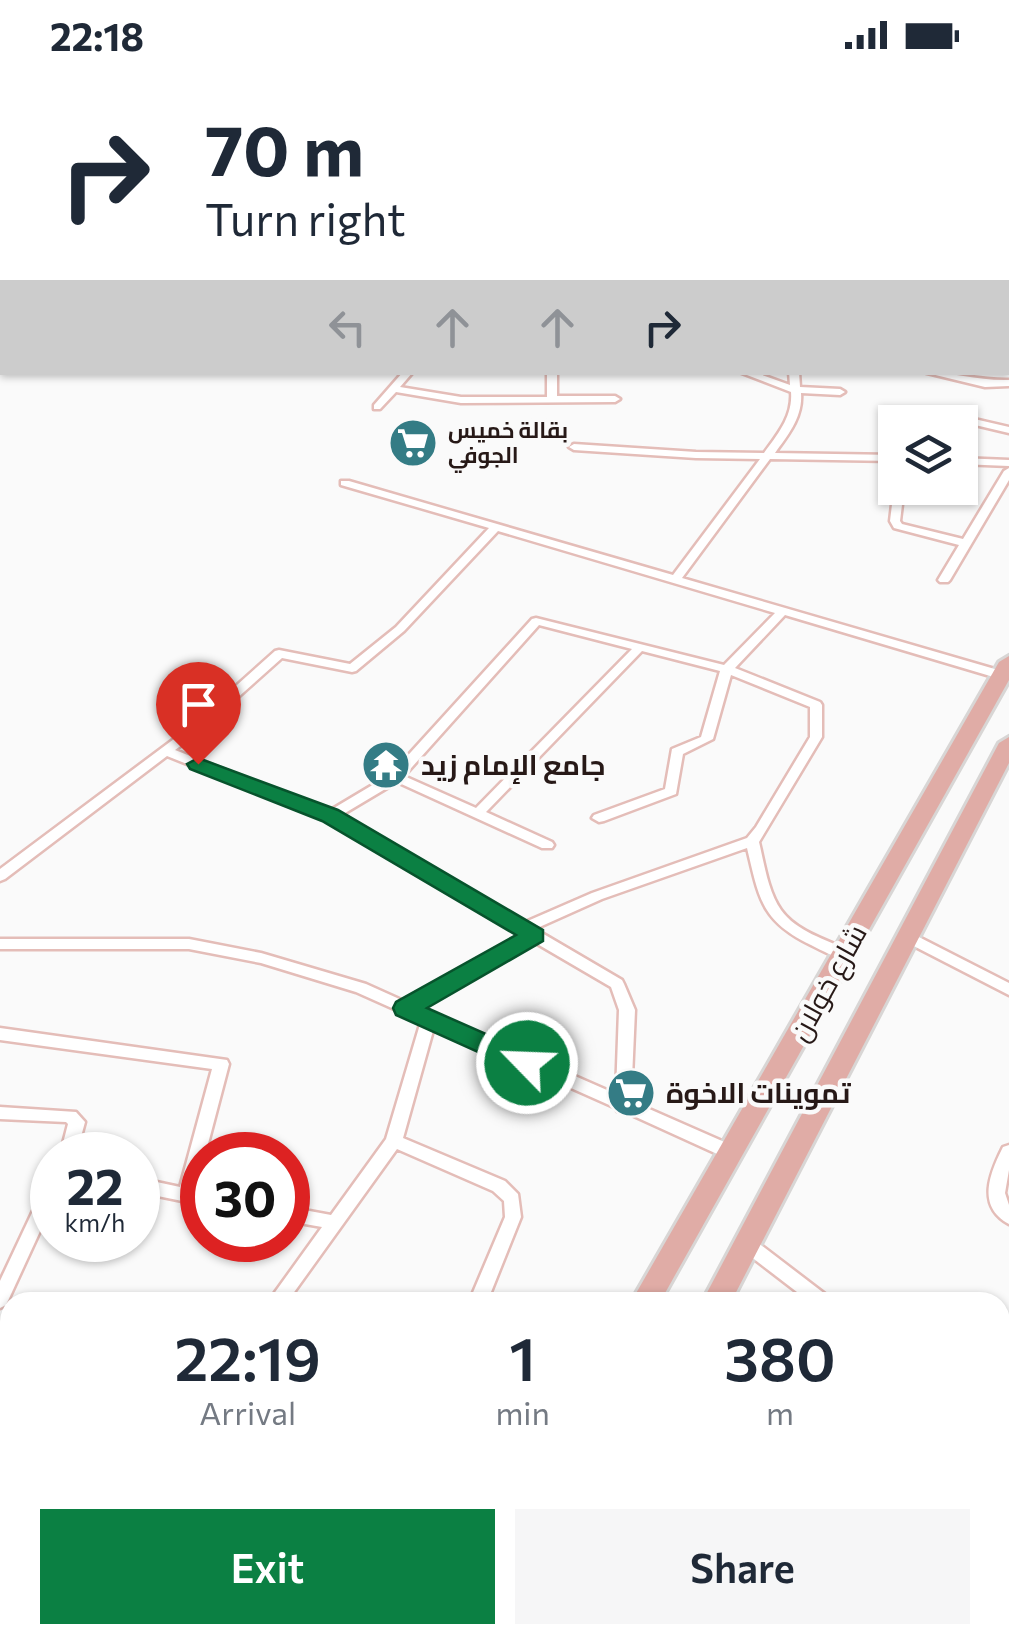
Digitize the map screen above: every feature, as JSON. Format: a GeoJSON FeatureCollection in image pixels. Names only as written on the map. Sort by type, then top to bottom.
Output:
{"type":"FeatureCollection","features":[{"type":"Feature","properties":{"kind":"main road","name":"شارع خولان"},"geometry":{"type":"LineString","coordinates":[[651,1292],[1005,668]]}},
{"type":"Feature","properties":{"kind":"main road","name":"شارع خولان"},"geometry":{"type":"LineString","coordinates":[[721,1292],[1009,744]]}},
{"type":"Feature","properties":{"kind":"street"},"geometry":{"type":"LineString","coordinates":[[376,407],[406,375]]}},
{"type":"Feature","properties":{"kind":"street"},"geometry":{"type":"LineString","coordinates":[[552,375],[552,399]]}},
{"type":"Feature","properties":{"kind":"street"},"geometry":{"type":"LineString","coordinates":[[752,375],[796,390],[840,392]]}},
{"type":"Feature","properties":{"kind":"street"},"geometry":{"type":"LineString","coordinates":[[676,580],[788,428],[797,404],[794,375]]}},
{"type":"Feature","properties":{"kind":"street"},"geometry":{"type":"LineString","coordinates":[[942,375],[985,384],[1009,383]]}},
{"type":"Feature","properties":{"kind":"street"},"geometry":{"type":"LineString","coordinates":[[393,390],[461,400],[615,398]]}},
{"type":"Feature","properties":{"kind":"street"},"geometry":{"type":"LineString","coordinates":[[978,423],[1009,430]]}},
{"type":"Feature","properties":{"kind":"street"},"geometry":{"type":"LineString","coordinates":[[574,447],[878,458]]}},
{"type":"Feature","properties":{"kind":"street"},"geometry":{"type":"LineString","coordinates":[[978,462],[1009,463]]}},
{"type":"Feature","properties":{"kind":"street"},"geometry":{"type":"LineString","coordinates":[[944,580],[1009,471]]}},
{"type":"Feature","properties":{"kind":"street"},"geometry":{"type":"LineString","coordinates":[[345,484],[784,612],[1005,668]]}},
{"type":"Feature","properties":{"kind":"street"},"geometry":{"type":"LineString","coordinates":[[897,505],[898,526],[964,543]]}},
{"type":"Feature","properties":{"kind":"street"},"geometry":{"type":"LineString","coordinates":[[0,876],[164,751],[279,654],[352,668],[400,630],[496,528]]}},
{"type":"Feature","properties":{"kind":"street"},"geometry":{"type":"LineString","coordinates":[[599,818],[671,790],[677,752],[706,738],[727,669],[784,612]]}},
{"type":"Feature","properties":{"kind":"street"},"geometry":{"type":"LineString","coordinates":[[330,816],[396,777],[536,621],[727,669],[816,705],[816,737],[752,841],[528,932],[405,1008]]}},
{"type":"Feature","properties":{"kind":"street"},"geometry":{"type":"LineString","coordinates":[[478,813],[640,647]]}},
{"type":"Feature","properties":{"kind":"street"},"geometry":{"type":"LineString","coordinates":[[164,751],[330,816],[617,984],[625,997],[623,1107]]}},
{"type":"Feature","properties":{"kind":"street"},"geometry":{"type":"LineString","coordinates":[[396,777],[547,845]]}},
{"type":"Feature","properties":{"kind":"street"},"geometry":{"type":"LineString","coordinates":[[752,841],[769,906],[785,928],[844,954]]}},
{"type":"Feature","properties":{"kind":"street"},"geometry":{"type":"LineString","coordinates":[[909,937],[1009,990]]}},
{"type":"Feature","properties":{"kind":"street"},"geometry":{"type":"LineString","coordinates":[[0,944],[189,944],[261,958],[360,988],[732,1152]]}},
{"type":"Feature","properties":{"kind":"street"},"geometry":{"type":"LineString","coordinates":[[285,1292],[394,1141],[429,1019]]}},
{"type":"Feature","properties":{"kind":"street"},"geometry":{"type":"LineString","coordinates":[[0,1034],[221,1064],[207,1132]]}},
{"type":"Feature","properties":{"kind":"street"},"geometry":{"type":"LineString","coordinates":[[0,1113],[70,1116],[77,1122],[78,1132]]}},
{"type":"Feature","properties":{"kind":"street"},"geometry":{"type":"LineString","coordinates":[[394,1141],[499,1186],[512,1199],[513,1217],[482,1292]]}},
{"type":"Feature","properties":{"kind":"street"},"geometry":{"type":"LineString","coordinates":[[1009,1152],[994,1185],[996,1204],[1009,1217]]}},
{"type":"Feature","properties":{"kind":"street"},"geometry":{"type":"LineString","coordinates":[[310,1218],[335,1223]]}},
{"type":"Feature","properties":{"kind":"street"},"geometry":{"type":"LineString","coordinates":[[4,1292],[30,1235]]}},
{"type":"Feature","properties":{"kind":"street"},"geometry":{"type":"LineString","coordinates":[[747,1244],[810,1292]]}},
{"type":"Feature","properties":{"kind":"place","name":"بقالة خميس الجوفي"},"geometry":{"type":"Point","coordinates":[413,443]}},
{"type":"Feature","properties":{"kind":"place","name":"جامع الإمام زيد"},"geometry":{"type":"Point","coordinates":[386,765]}},
{"type":"Feature","properties":{"kind":"place","name":"تموينات الاخوة"},"geometry":{"type":"Point","coordinates":[631,1093]}},
{"type":"Feature","properties":{"kind":"route"},"geometry":{"type":"LineString","coordinates":[[198,764],[330,816],[534,936],[405,1008],[527,1063]]}}]}
